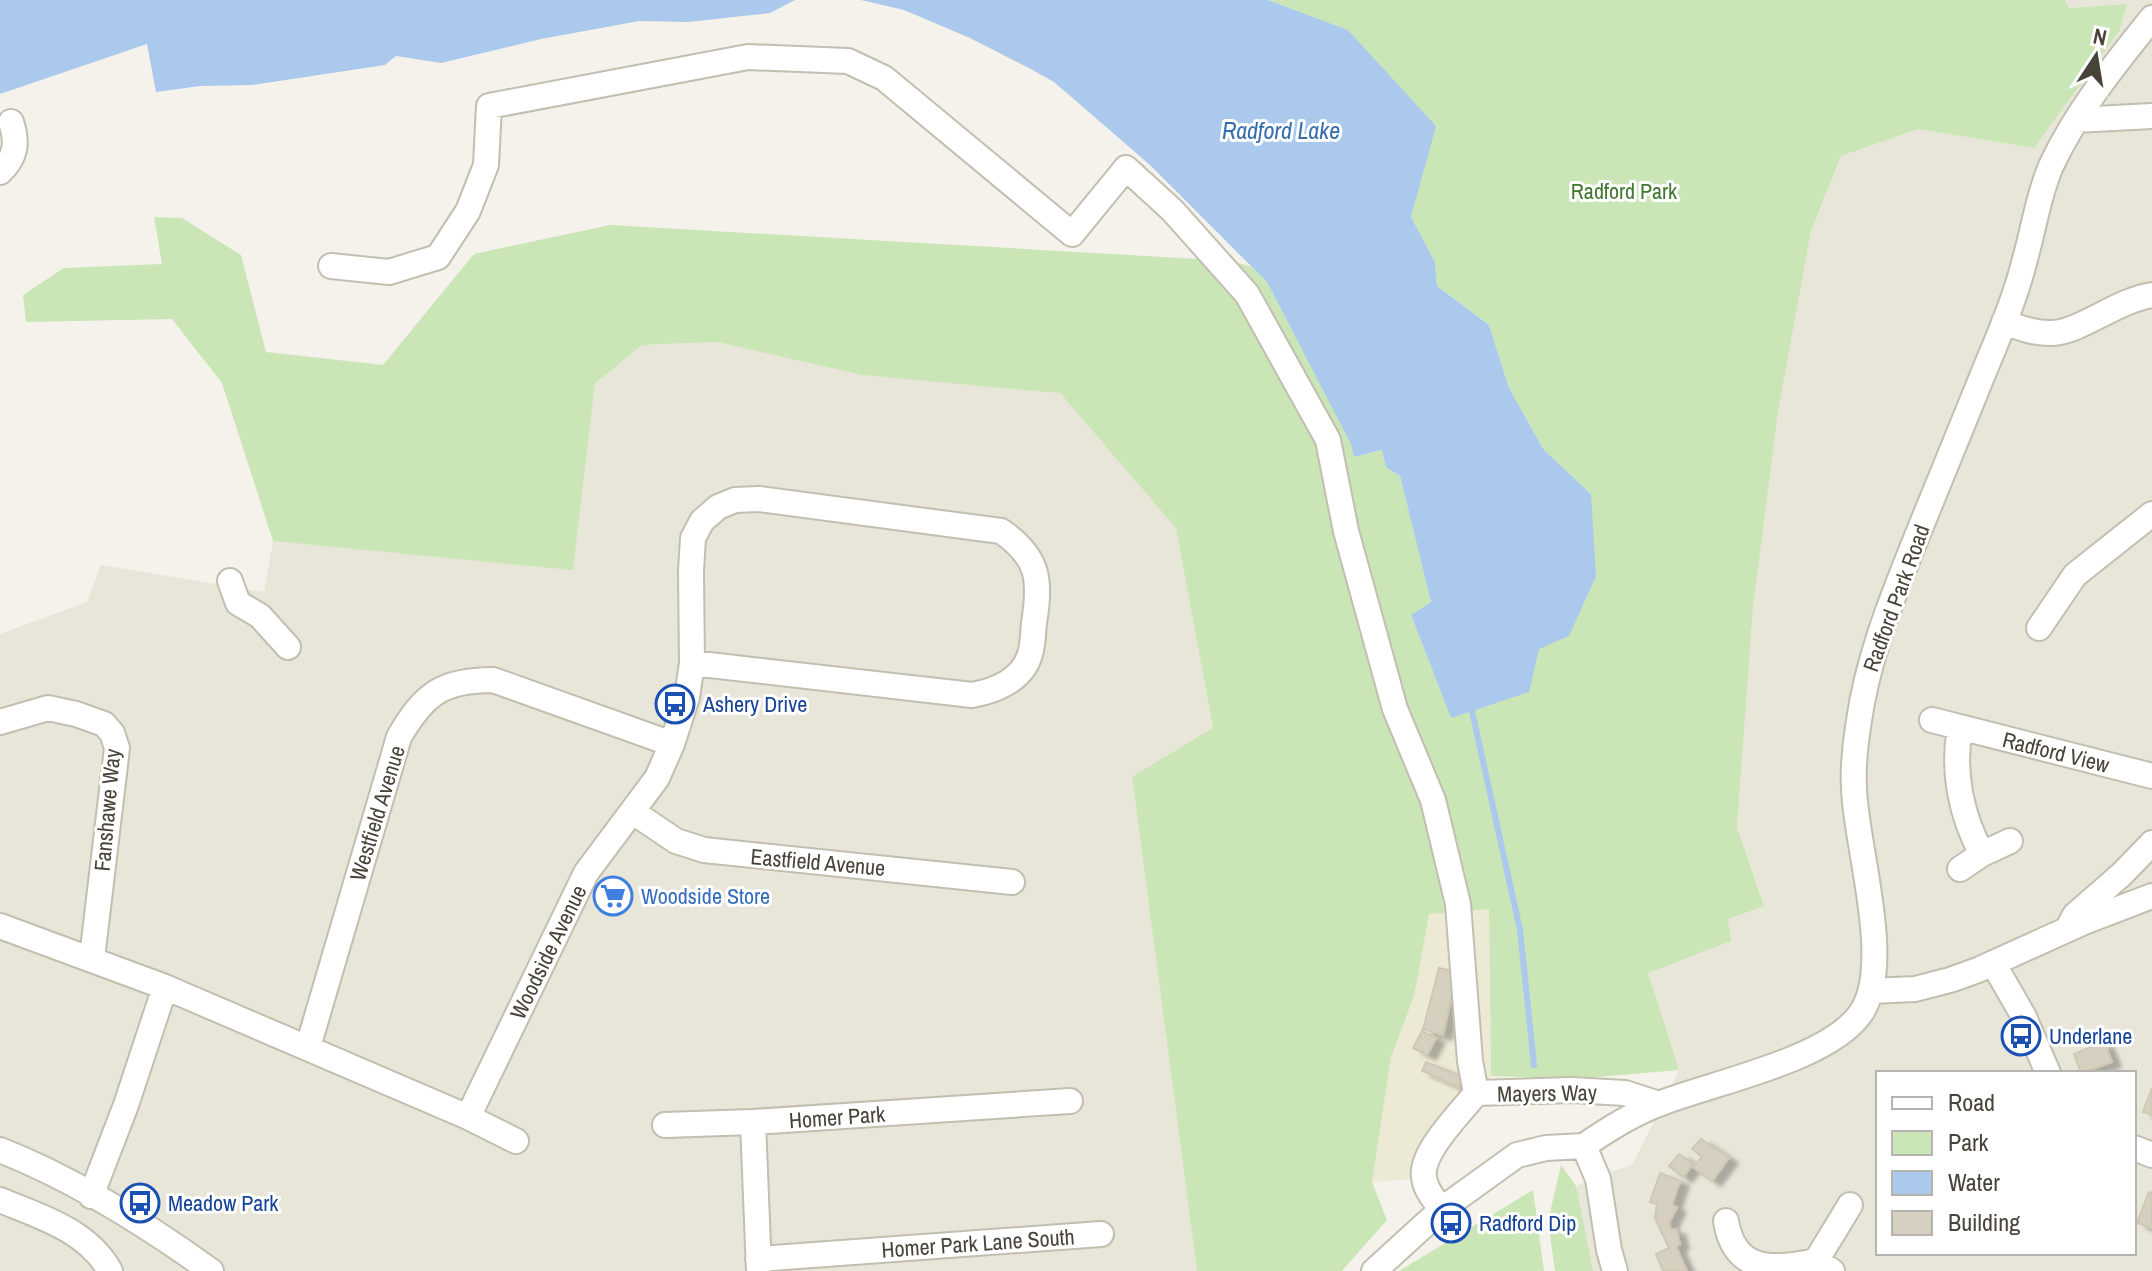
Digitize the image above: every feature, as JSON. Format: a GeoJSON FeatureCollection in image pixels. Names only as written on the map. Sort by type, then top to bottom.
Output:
{"type":"FeatureCollection","features":[{"type":"Feature","properties":{"kind":"street","name":"Radford Park Road"},"geometry":{"type":"LineString","coordinates":[[1872,991],[1872,915],[1853,787],[1857,729],[1867,675],[1887,609],[2004,322],[2025,261],[2050,168],[2076,120],[2152,18]]}},
{"type":"Feature","properties":{"kind":"street"},"geometry":{"type":"LineString","coordinates":[[331,266],[389,272],[438,257],[468,211],[486,165],[489,106],[748,57],[848,61],[884,78],[1072,234],[1126,168],[1172,210],[1247,294],[1328,440],[1346,531],[1395,709],[1433,800],[1458,904],[1470,1061],[1476,1093]]}},
{"type":"Feature","properties":{"kind":"street"},"geometry":{"type":"LineString","coordinates":[[2076,120],[2152,116]]}},
{"type":"Feature","properties":{"kind":"street"},"geometry":{"type":"LineString","coordinates":[[0,172],[12,161],[16,138],[11,122]]}},
{"type":"Feature","properties":{"kind":"street"},"geometry":{"type":"LineString","coordinates":[[2004,322],[2031,331],[2055,333],[2105,310],[2152,295]]}},
{"type":"Feature","properties":{"kind":"street"},"geometry":{"type":"LineString","coordinates":[[759,499],[1001,531],[1020,544],[1034,565],[1039,591],[1030,657],[1015,677],[994,692],[972,695],[692,663],[693,538],[702,521],[718,507],[735,500],[759,499]]}},
{"type":"Feature","properties":{"kind":"street"},"geometry":{"type":"LineString","coordinates":[[2039,628],[2075,575],[2152,514]]}},
{"type":"Feature","properties":{"kind":"street"},"geometry":{"type":"LineString","coordinates":[[230,581],[238,603],[260,616],[288,647]]}},
{"type":"Feature","properties":{"kind":"street","name":"Woodside Avenue"},"geometry":{"type":"LineString","coordinates":[[468,1117],[586,873],[657,778],[687,697],[692,663]]}},
{"type":"Feature","properties":{"kind":"street","name":"Westfield Avenue"},"geometry":{"type":"LineString","coordinates":[[308,1047],[399,737],[416,709],[439,690],[466,680],[493,680],[672,744]]}},
{"type":"Feature","properties":{"kind":"street","name":"Fanshawe Way"},"geometry":{"type":"LineString","coordinates":[[0,722],[48,708],[104,724],[112,733],[117,748],[92,958]]}},
{"type":"Feature","properties":{"kind":"street","name":"Radford View"},"geometry":{"type":"LineString","coordinates":[[1932,720],[2152,776]]}},
{"type":"Feature","properties":{"kind":"street"},"geometry":{"type":"LineString","coordinates":[[1960,728],[1955,753],[1957,774],[1966,817],[1982,854]]}},
{"type":"Feature","properties":{"kind":"street","name":"Eastfield Avenue"},"geometry":{"type":"LineString","coordinates":[[633,812],[676,841],[704,850],[1012,882]]}},
{"type":"Feature","properties":{"kind":"street"},"geometry":{"type":"LineString","coordinates":[[1960,869],[2010,841]]}},
{"type":"Feature","properties":{"kind":"street"},"geometry":{"type":"LineString","coordinates":[[2067,930],[2075,915],[2152,843]]}},
{"type":"Feature","properties":{"kind":"street"},"geometry":{"type":"LineString","coordinates":[[1374,1271],[1442,1209],[1517,1155],[1546,1148],[1584,1146],[1613,1123],[1659,1104],[1796,1058],[1844,1031],[1861,1013],[1872,991],[1915,989],[1950,980],[2152,896]]}},
{"type":"Feature","properties":{"kind":"street"},"geometry":{"type":"LineString","coordinates":[[0,926],[165,987],[468,1117],[516,1141]]}},
{"type":"Feature","properties":{"kind":"street"},"geometry":{"type":"LineString","coordinates":[[1993,963],[2024,1017],[2040,1069]]}},
{"type":"Feature","properties":{"kind":"street"},"geometry":{"type":"LineString","coordinates":[[91,1196],[126,1105],[165,987]]}},
{"type":"Feature","properties":{"kind":"street","name":"Mayers Way"},"geometry":{"type":"LineString","coordinates":[[1442,1209],[1431,1196],[1424,1178],[1424,1162],[1476,1093],[1572,1090],[1625,1093],[1659,1104]]}},
{"type":"Feature","properties":{"kind":"street","name":"Homer Park"},"geometry":{"type":"LineString","coordinates":[[665,1125],[1070,1101]]}},
{"type":"Feature","properties":{"kind":"street"},"geometry":{"type":"LineString","coordinates":[[753,1122],[758,1265]]}},
{"type":"Feature","properties":{"kind":"street"},"geometry":{"type":"LineString","coordinates":[[1584,1146],[1598,1179],[1615,1271]]}},
{"type":"Feature","properties":{"kind":"street"},"geometry":{"type":"LineString","coordinates":[[0,1150],[91,1196],[175,1245],[211,1271]]}},
{"type":"Feature","properties":{"kind":"street"},"geometry":{"type":"LineString","coordinates":[[0,1200],[58,1224],[84,1239],[110,1271]]}},
{"type":"Feature","properties":{"kind":"street"},"geometry":{"type":"LineString","coordinates":[[1726,1221],[1729,1244],[1739,1258],[1766,1269],[1824,1266],[1850,1205]]}},
{"type":"Feature","properties":{"kind":"street","name":"Homer Park Lane South"},"geometry":{"type":"LineString","coordinates":[[758,1265],[1101,1234]]}},
{"type":"Feature","properties":{"kind":"shaded area"},"geometry":{"type":"Polygon","coordinates":[[[2065,0],[2152,0],[2152,1271],[1593,1271],[1582,1232],[1576,1186],[1633,1164],[1679,1070],[1647,973],[1730,941],[1728,919],[1764,905],[1737,827],[1753,608],[1778,412],[1811,231],[1841,156],[1918,129],[2034,148],[2126,4],[2069,8],[2065,0]]]}},
{"type":"Feature","properties":{"kind":"shaded area"},"geometry":{"type":"Polygon","coordinates":[[[717,342],[862,375],[1059,392],[1176,527],[1213,729],[1132,778],[1197,1271],[0,1271],[0,634],[87,602],[101,565],[264,592],[273,541],[573,569],[595,382],[642,345],[717,342]]]}},
{"type":"Feature","properties":{"kind":"shaded area"},"geometry":{"type":"Polygon","coordinates":[[[1489,908],[1491,1093],[1476,1093],[1424,1178],[1372,1182],[1391,1057],[1414,996],[1428,914],[1489,908]]]}},
{"type":"Feature","properties":{"kind":"green space","name":"Radford Park"},"geometry":{"type":"Polygon","coordinates":[[[1268,0],[2065,0],[2069,8],[2127,4],[2119,31],[2034,148],[1918,129],[1841,156],[1811,231],[1778,412],[1753,608],[1737,827],[1764,906],[1728,919],[1731,941],[1648,973],[1679,1070],[1573,1079],[1491,1076],[1489,909],[1429,914],[1414,996],[1391,1057],[1372,1182],[1387,1220],[1342,1271],[1197,1271],[1132,777],[1213,728],[1176,528],[1060,393],[862,375],[717,342],[642,345],[595,383],[573,570],[273,541],[222,383],[172,319],[26,322],[23,295],[64,268],[162,264],[154,217],[182,218],[241,255],[266,352],[383,365],[474,254],[610,225],[1232,261],[1252,267],[1267,282],[1352,444],[1354,457],[1383,450],[1386,467],[1400,476],[1431,602],[1411,615],[1451,718],[1539,649],[1591,494],[1544,450],[1509,388],[1489,325],[1437,286],[1435,262],[1411,217],[1435,126],[1348,30],[1268,0]]]}},
{"type":"Feature","properties":{"kind":"green space"},"geometry":{"type":"Polygon","coordinates":[[[1561,1165],[1576,1186],[1593,1271],[1555,1271],[1548,1221],[1561,1165]]]}},
{"type":"Feature","properties":{"kind":"green space"},"geometry":{"type":"Polygon","coordinates":[[[1533,1190],[1544,1271],[1399,1271],[1533,1190]]]}},
{"type":"Feature","properties":{"kind":"water"},"geometry":{"type":"Polygon","coordinates":[[[0,0],[795,0],[770,13],[688,22],[639,21],[541,39],[441,63],[396,56],[385,65],[253,85],[200,86],[156,92],[147,44],[0,94],[0,0]]]}},
{"type":"Feature","properties":{"kind":"water","name":"Radford Lake"},"geometry":{"type":"Polygon","coordinates":[[[861,0],[1268,0],[1348,30],[1436,126],[1411,217],[1435,262],[1437,286],[1489,325],[1509,388],[1544,450],[1591,494],[1596,576],[1569,636],[1539,649],[1529,692],[1451,718],[1411,615],[1431,602],[1400,476],[1386,467],[1382,450],[1354,457],[1351,444],[1267,282],[1150,165],[1054,82],[970,38],[904,10],[861,0]]]}},
{"type":"Feature","properties":{"kind":"building"},"geometry":{"type":"Polygon","coordinates":[[[1439,968],[1457,972],[1443,1035],[1423,1029],[1439,968]]]}},
{"type":"Feature","properties":{"kind":"building"},"geometry":{"type":"Polygon","coordinates":[[[1422,1031],[1436,1038],[1427,1055],[1413,1048],[1422,1031]]]}},
{"type":"Feature","properties":{"kind":"building"},"geometry":{"type":"Polygon","coordinates":[[[2104,1042],[2112,1062],[2080,1071],[2074,1054],[2104,1042]]]}},
{"type":"Feature","properties":{"kind":"building"},"geometry":{"type":"Polygon","coordinates":[[[1426,1062],[1464,1077],[1459,1087],[1422,1071],[1426,1062]]]}},
{"type":"Feature","properties":{"kind":"building"},"geometry":{"type":"Polygon","coordinates":[[[2152,1088],[2152,1115],[2143,1112],[2152,1088]]]}},
{"type":"Feature","properties":{"kind":"building"},"geometry":{"type":"Polygon","coordinates":[[[1701,1139],[1729,1158],[1712,1181],[1693,1167],[1702,1157],[1692,1149],[1701,1139]]]}},
{"type":"Feature","properties":{"kind":"building"},"geometry":{"type":"Polygon","coordinates":[[[1679,1154],[1693,1164],[1683,1177],[1669,1166],[1679,1154]]]}},
{"type":"Feature","properties":{"kind":"building"},"geometry":{"type":"Polygon","coordinates":[[[1660,1173],[1680,1181],[1672,1205],[1677,1207],[1669,1223],[1671,1230],[1676,1229],[1680,1244],[1676,1247],[1687,1271],[1663,1271],[1656,1254],[1669,1248],[1655,1218],[1657,1204],[1650,1202],[1660,1173]]]}},
{"type":"Feature","properties":{"kind":"building"},"geometry":{"type":"Polygon","coordinates":[[[2149,1192],[2152,1193],[2152,1228],[2137,1223],[2149,1192]]]}},
{"type":"Feature","properties":{"kind":"waterway"},"geometry":{"type":"LineString","coordinates":[[1472,711],[1520,930],[1534,1065]]}},
{"type":"Feature","properties":{"kind":"place","name":"Ashery Drive"},"geometry":{"type":"Point","coordinates":[675,704]}},
{"type":"Feature","properties":{"kind":"place","name":"Woodside Store"},"geometry":{"type":"Point","coordinates":[613,896]}},
{"type":"Feature","properties":{"kind":"place","name":"Underlane"},"geometry":{"type":"Point","coordinates":[2021,1036]}},
{"type":"Feature","properties":{"kind":"place","name":"Meadow Park"},"geometry":{"type":"Point","coordinates":[140,1203]}},
{"type":"Feature","properties":{"kind":"place","name":"Radford Dip"},"geometry":{"type":"Point","coordinates":[1451,1223]}}]}
